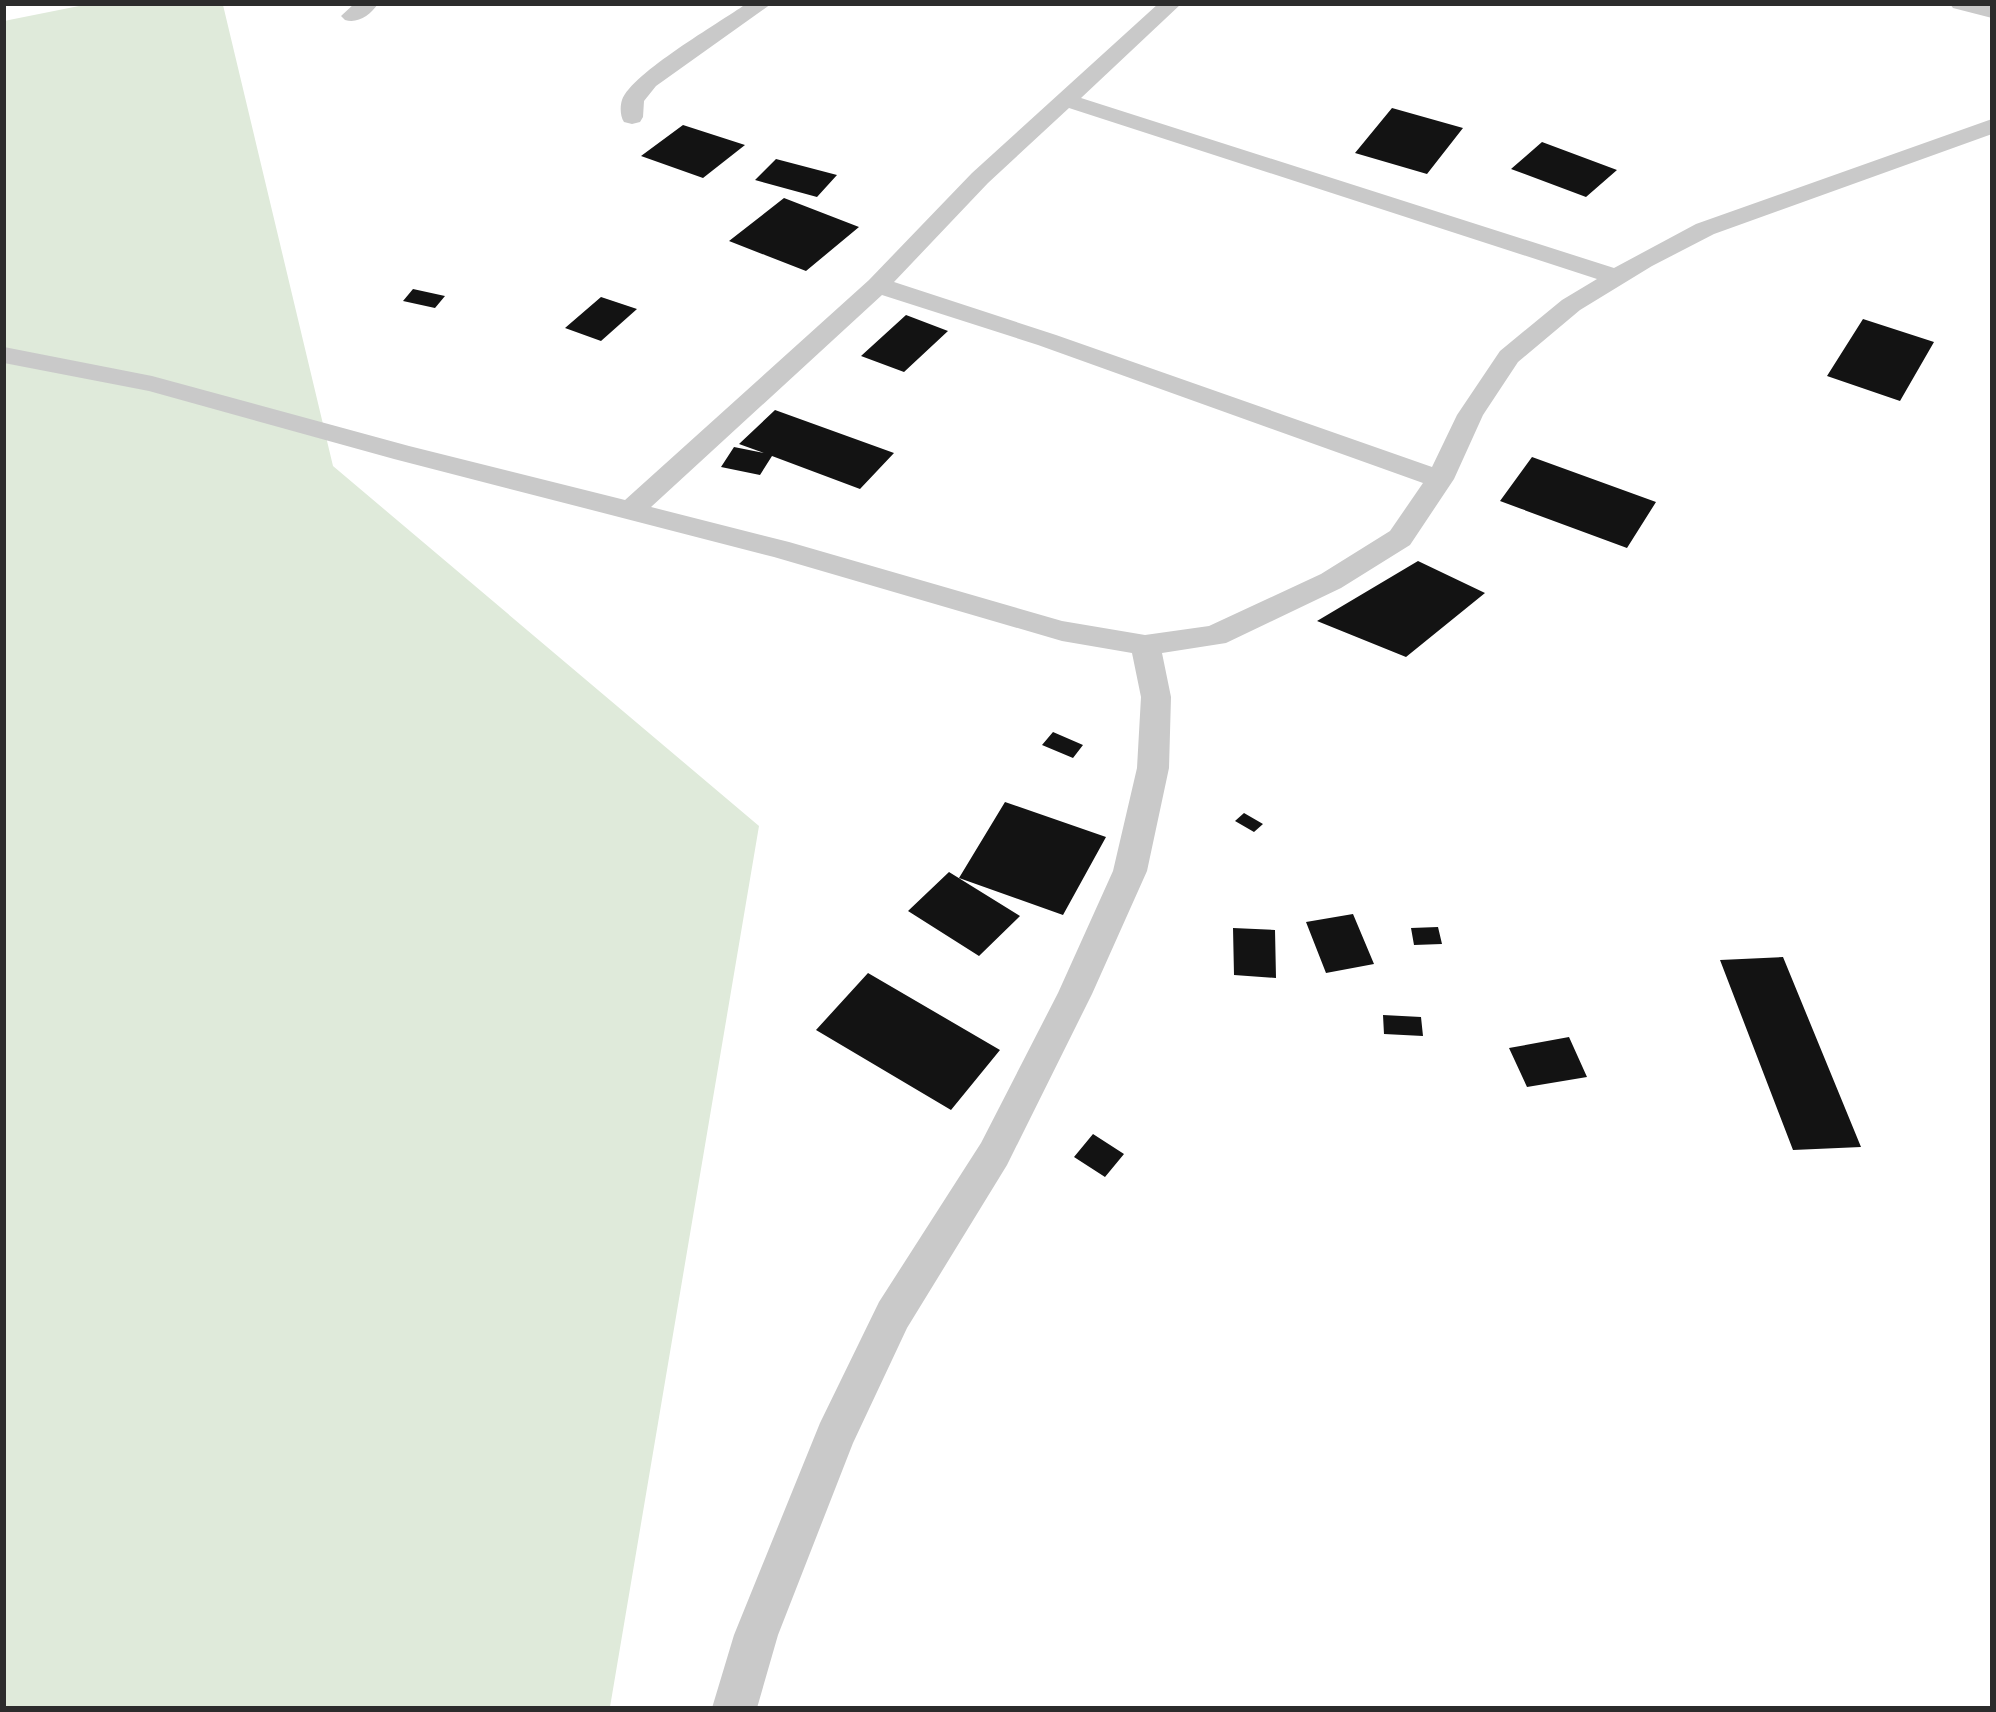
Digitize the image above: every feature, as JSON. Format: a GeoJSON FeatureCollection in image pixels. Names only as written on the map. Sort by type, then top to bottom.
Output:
{"type":"FeatureCollection","features":[{"type":"Feature","properties":{"kind":"street"},"geometry":{"type":"LineString","coordinates":[[632,117],[633,100],[648,81],[761,4]]}},
{"type":"Feature","properties":{"kind":"street"},"geometry":{"type":"LineString","coordinates":[[630,511],[878,285],[980,178],[1171,4]]}},
{"type":"Feature","properties":{"kind":"street"},"geometry":{"type":"LineString","coordinates":[[1960,4],[1992,12]]}},
{"type":"Feature","properties":{"kind":"street"},"geometry":{"type":"LineString","coordinates":[[1066,100],[1433,216],[1617,277]]}},
{"type":"Feature","properties":{"kind":"street"},"geometry":{"type":"LineString","coordinates":[[4,355],[152,384],[404,453],[779,549],[1062,631],[1145,645],[1215,636],[1331,581],[1400,538],[1440,479],[1470,415],[1509,357],[1571,305],[1705,229],[1992,126]]}},
{"type":"Feature","properties":{"kind":"street"},"geometry":{"type":"LineString","coordinates":[[878,285],[1047,340],[1440,479]]}},
{"type":"Feature","properties":{"kind":"street"},"geometry":{"type":"LineString","coordinates":[[734,1707],[756,1635],[831,1448],[893,1315],[994,1154],[1075,994],[1130,871],[1153,768],[1156,697],[1145,645]]}},
{"type":"Feature","properties":{"kind":"green space"},"geometry":{"type":"Polygon","coordinates":[[[84,5],[223,5],[333,466],[759,826],[610,1707],[5,1707],[4,21],[84,5]]]}},
{"type":"Feature","properties":{"kind":"building"},"geometry":{"type":"Polygon","coordinates":[[[1392,108],[1463,128],[1427,174],[1355,153],[1392,108]]]}},
{"type":"Feature","properties":{"kind":"building"},"geometry":{"type":"Polygon","coordinates":[[[683,125],[745,145],[703,178],[641,156],[683,125]]]}},
{"type":"Feature","properties":{"kind":"building"},"geometry":{"type":"Polygon","coordinates":[[[1542,142],[1617,170],[1586,197],[1511,169],[1542,142]]]}},
{"type":"Feature","properties":{"kind":"building"},"geometry":{"type":"Polygon","coordinates":[[[776,159],[837,175],[817,197],[755,180],[776,159]]]}},
{"type":"Feature","properties":{"kind":"building"},"geometry":{"type":"Polygon","coordinates":[[[784,198],[859,227],[806,271],[729,241],[784,198]]]}},
{"type":"Feature","properties":{"kind":"building"},"geometry":{"type":"Polygon","coordinates":[[[413,289],[445,296],[435,308],[403,301],[413,289]]]}},
{"type":"Feature","properties":{"kind":"building"},"geometry":{"type":"Polygon","coordinates":[[[601,297],[637,309],[601,341],[565,328],[601,297]]]}},
{"type":"Feature","properties":{"kind":"building"},"geometry":{"type":"Polygon","coordinates":[[[906,315],[948,331],[904,372],[861,356],[906,315]]]}},
{"type":"Feature","properties":{"kind":"building"},"geometry":{"type":"Polygon","coordinates":[[[1863,319],[1934,342],[1900,401],[1827,376],[1863,319]]]}},
{"type":"Feature","properties":{"kind":"building"},"geometry":{"type":"Polygon","coordinates":[[[775,410],[894,453],[860,489],[772,456],[760,475],[721,467],[734,447],[764,453],[739,444],[775,410]]]}},
{"type":"Feature","properties":{"kind":"building"},"geometry":{"type":"Polygon","coordinates":[[[1532,457],[1656,502],[1627,548],[1500,501],[1532,457]]]}},
{"type":"Feature","properties":{"kind":"building"},"geometry":{"type":"Polygon","coordinates":[[[1418,561],[1485,593],[1406,657],[1317,621],[1418,561]]]}},
{"type":"Feature","properties":{"kind":"building"},"geometry":{"type":"Polygon","coordinates":[[[1053,732],[1083,745],[1073,758],[1042,745],[1053,732]]]}},
{"type":"Feature","properties":{"kind":"building"},"geometry":{"type":"Polygon","coordinates":[[[1005,802],[1106,837],[1063,915],[959,878],[1005,802]]]}},
{"type":"Feature","properties":{"kind":"building"},"geometry":{"type":"Polygon","coordinates":[[[1244,813],[1263,824],[1254,832],[1235,821],[1244,813]]]}},
{"type":"Feature","properties":{"kind":"building"},"geometry":{"type":"Polygon","coordinates":[[[949,872],[1020,916],[979,956],[908,911],[949,872]]]}},
{"type":"Feature","properties":{"kind":"building"},"geometry":{"type":"Polygon","coordinates":[[[1353,914],[1374,964],[1326,973],[1306,922],[1353,914]]]}},
{"type":"Feature","properties":{"kind":"building"},"geometry":{"type":"Polygon","coordinates":[[[1438,927],[1442,944],[1414,945],[1411,928],[1438,927]]]}},
{"type":"Feature","properties":{"kind":"building"},"geometry":{"type":"Polygon","coordinates":[[[1233,928],[1275,930],[1276,978],[1234,975],[1233,928]]]}},
{"type":"Feature","properties":{"kind":"building"},"geometry":{"type":"Polygon","coordinates":[[[1783,957],[1861,1147],[1793,1150],[1720,960],[1783,957]]]}},
{"type":"Feature","properties":{"kind":"building"},"geometry":{"type":"Polygon","coordinates":[[[868,973],[1000,1050],[951,1110],[816,1030],[868,973]]]}},
{"type":"Feature","properties":{"kind":"building"},"geometry":{"type":"Polygon","coordinates":[[[1383,1015],[1421,1017],[1423,1036],[1384,1034],[1383,1015]]]}},
{"type":"Feature","properties":{"kind":"building"},"geometry":{"type":"Polygon","coordinates":[[[1569,1037],[1587,1077],[1527,1087],[1509,1048],[1569,1037]]]}},
{"type":"Feature","properties":{"kind":"building"},"geometry":{"type":"Polygon","coordinates":[[[1093,1134],[1124,1154],[1105,1177],[1074,1157],[1093,1134]]]}}]}
